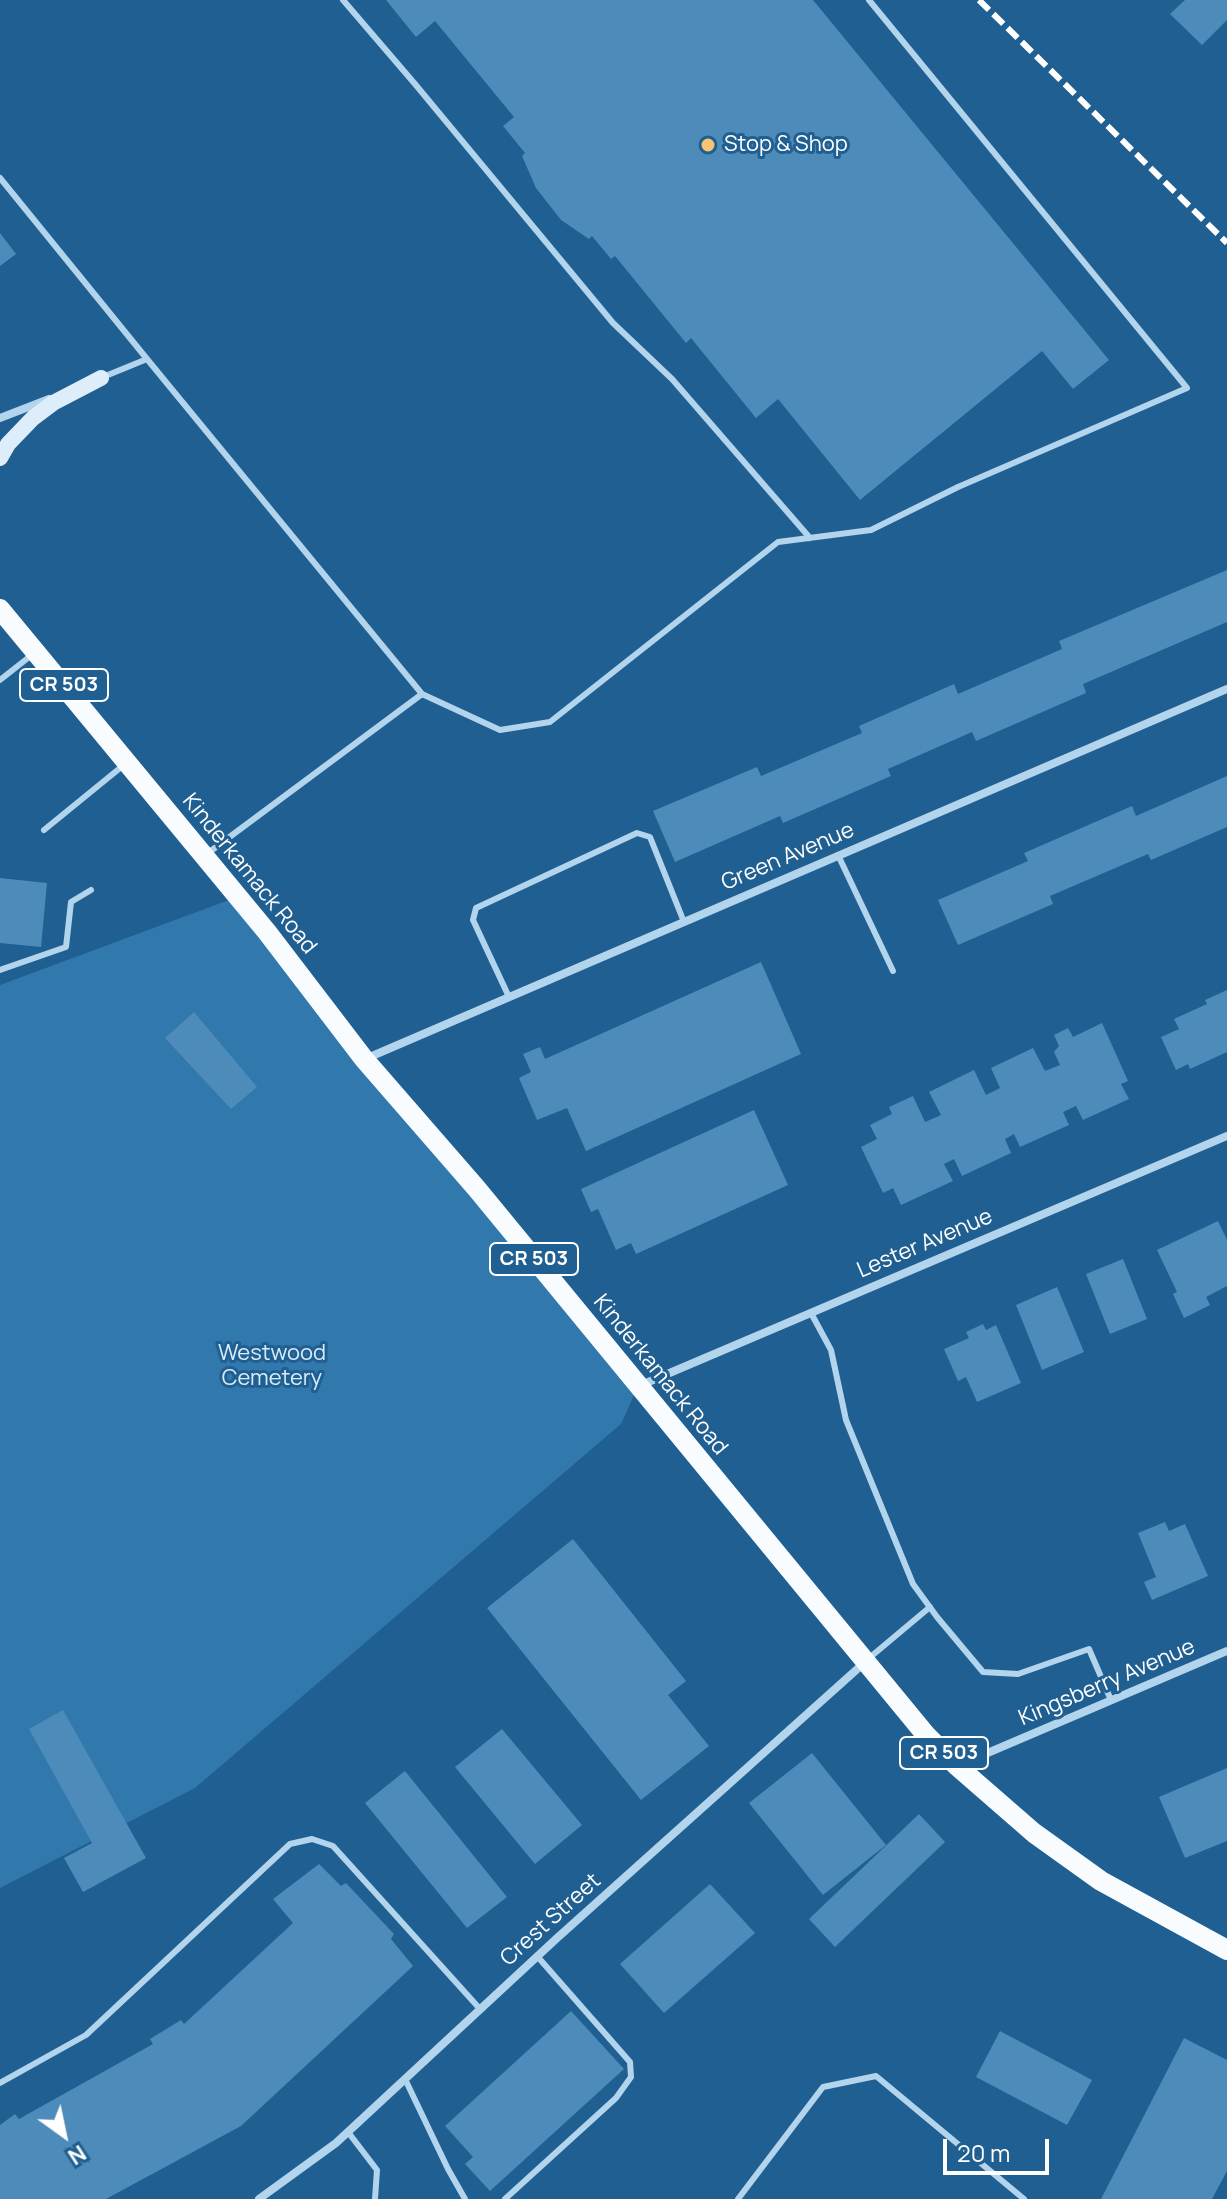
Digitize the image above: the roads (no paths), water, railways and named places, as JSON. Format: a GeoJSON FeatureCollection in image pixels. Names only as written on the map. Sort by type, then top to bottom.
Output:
{"type":"FeatureCollection","features":[{"type":"Feature","properties":{"kind":"main road","name":"Kinderkamack Road"},"geometry":{"type":"LineString","coordinates":[[1,608],[12,630],[36,652],[267,932],[364,1059],[477,1189],[926,1735],[1034,1833],[1101,1881],[1227,1950]]}},
{"type":"Feature","properties":{"kind":"street"},"geometry":{"type":"LineString","coordinates":[[0,418],[101,378]]}},
{"type":"Feature","properties":{"kind":"street"},"geometry":{"type":"LineString","coordinates":[[0,458],[8,444],[33,418],[53,403],[101,378]]}},
{"type":"Feature","properties":{"kind":"street","name":"Green Avenue"},"geometry":{"type":"LineString","coordinates":[[364,1059],[1227,689]]}},
{"type":"Feature","properties":{"kind":"street","name":"Lester Avenue"},"geometry":{"type":"LineString","coordinates":[[638,1386],[1227,1136]]}},
{"type":"Feature","properties":{"kind":"street","name":"Kingsberry Avenue"},"geometry":{"type":"LineString","coordinates":[[957,1766],[1227,1651]]}},
{"type":"Feature","properties":{"kind":"street","name":"Crest Street"},"geometry":{"type":"LineString","coordinates":[[259,2199],[348,2132],[537,1956],[864,1663]]}},
{"type":"Feature","properties":{"kind":"lane"},"geometry":{"type":"LineString","coordinates":[[343,0],[613,323],[672,379],[810,538]]}},
{"type":"Feature","properties":{"kind":"lane"},"geometry":{"type":"LineString","coordinates":[[0,178],[422,694],[500,730],[550,722],[778,542],[871,530],[958,487],[1187,388],[869,0]]}},
{"type":"Feature","properties":{"kind":"lane"},"geometry":{"type":"LineString","coordinates":[[101,378],[147,359]]}},
{"type":"Feature","properties":{"kind":"lane"},"geometry":{"type":"LineString","coordinates":[[0,680],[36,652]]}},
{"type":"Feature","properties":{"kind":"lane"},"geometry":{"type":"LineString","coordinates":[[204,856],[422,694]]}},
{"type":"Feature","properties":{"kind":"lane"},"geometry":{"type":"LineString","coordinates":[[44,830],[127,762]]}},
{"type":"Feature","properties":{"kind":"lane"},"geometry":{"type":"LineString","coordinates":[[509,997],[473,920],[476,908],[637,833],[650,837],[684,922]]}},
{"type":"Feature","properties":{"kind":"lane"},"geometry":{"type":"LineString","coordinates":[[838,855],[893,971]]}},
{"type":"Feature","properties":{"kind":"lane"},"geometry":{"type":"LineString","coordinates":[[0,970],[66,947],[71,902],[91,890]]}},
{"type":"Feature","properties":{"kind":"lane"},"geometry":{"type":"LineString","coordinates":[[811,1313],[831,1350],[846,1420],[913,1584],[930,1607],[983,1672],[1018,1674],[1089,1649],[1111,1700]]}},
{"type":"Feature","properties":{"kind":"lane"},"geometry":{"type":"LineString","coordinates":[[864,1663],[930,1607]]}},
{"type":"Feature","properties":{"kind":"lane"},"geometry":{"type":"LineString","coordinates":[[0,2083],[86,2035],[290,1844],[312,1839],[333,1846],[480,2009]]}},
{"type":"Feature","properties":{"kind":"lane"},"geometry":{"type":"LineString","coordinates":[[505,2199],[616,2098],[631,2077],[630,2062],[537,1956]]}},
{"type":"Feature","properties":{"kind":"lane"},"geometry":{"type":"LineString","coordinates":[[738,2199],[823,2087],[876,2076],[1024,2199]]}},
{"type":"Feature","properties":{"kind":"lane"},"geometry":{"type":"LineString","coordinates":[[405,2079],[465,2199]]}},
{"type":"Feature","properties":{"kind":"lane"},"geometry":{"type":"LineString","coordinates":[[348,2132],[377,2170],[375,2199]]}},
{"type":"Feature","properties":{"kind":"railway"},"geometry":{"type":"LineString","coordinates":[[979,0],[1227,243]]}},
{"type":"Feature","properties":{"kind":"place","name":"Stop & Shop"},"geometry":{"type":"Point","coordinates":[708,145]}},
{"type":"Feature","properties":{"kind":"park label","name":"Westwood Cemetery"},"geometry":{"type":"Point","coordinates":[272,1366]}}]}
